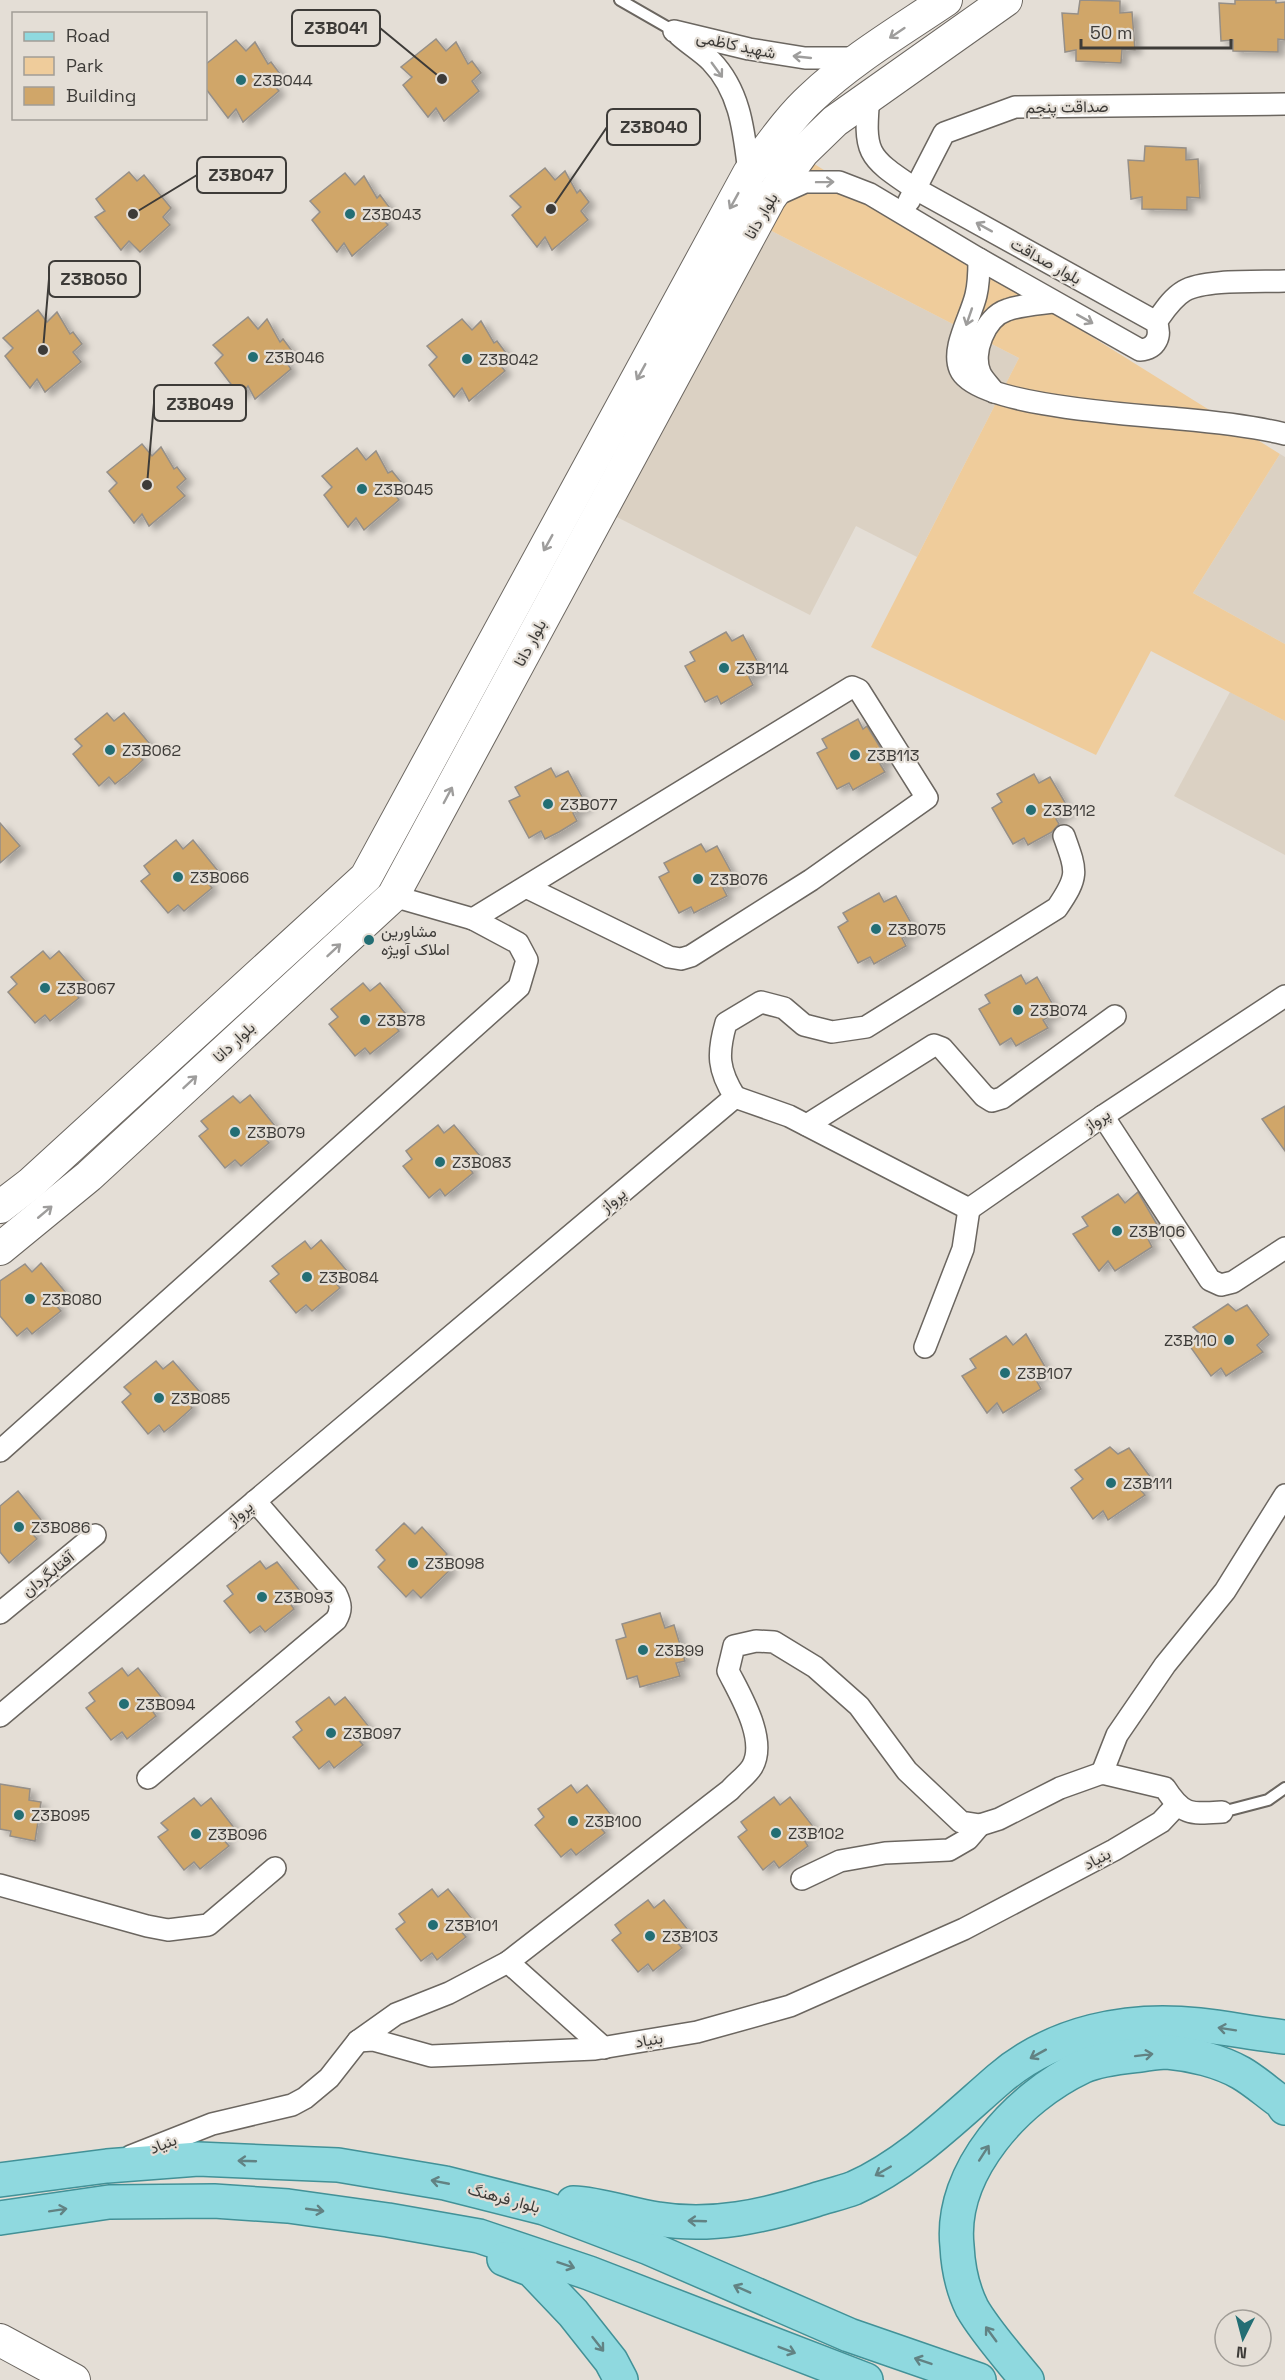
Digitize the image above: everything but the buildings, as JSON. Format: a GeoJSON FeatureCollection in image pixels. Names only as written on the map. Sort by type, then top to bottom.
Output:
{"type":"FeatureCollection","features":[{"type":"Feature","properties":{"kind":"main road"},"geometry":{"type":"LineString","coordinates":[[544,2208],[575,2203],[661,2220],[724,2222],[773,2213],[853,2188],[898,2163],[1002,2077],[1063,2040],[1107,2027],[1146,2022],[1199,2025],[1285,2037]]}},
{"type":"Feature","properties":{"kind":"main road"},"geometry":{"type":"LineString","coordinates":[[1027,2380],[972,2307],[963,2280],[956,2245],[958,2213],[967,2187],[980,2157],[1003,2125],[1049,2088],[1083,2066],[1124,2057],[1165,2052],[1207,2060],[1240,2072],[1281,2102],[1285,2108]]}},
{"type":"Feature","properties":{"kind":"main road","name":"بلوار فرهنگ"},"geometry":{"type":"LineString","coordinates":[[0,2180],[107,2166],[198,2159],[338,2165],[445,2183],[544,2208],[649,2248],[849,2335],[979,2380]]}},
{"type":"Feature","properties":{"kind":"main road"},"geometry":{"type":"LineString","coordinates":[[0,2218],[109,2202],[214,2201],[310,2209],[479,2236],[589,2273],[866,2380]]}},
{"type":"Feature","properties":{"kind":"main road"},"geometry":{"type":"LineString","coordinates":[[479,2236],[494,2254],[531,2271],[573,2313],[611,2361],[621,2380]]}},
{"type":"Feature","properties":{"kind":"street","name":"بلوار دانا"},"geometry":{"type":"LineString","coordinates":[[0,1207],[30,1184],[366,877],[750,173],[811,98],[861,58],[946,0]]}},
{"type":"Feature","properties":{"kind":"street","name":"بلوار دانا"},"geometry":{"type":"LineString","coordinates":[[0,1249],[89,1176],[393,896],[770,198],[803,152],[835,121],[1006,0]]}},
{"type":"Feature","properties":{"kind":"street","name":"شهید کاظمی"},"geometry":{"type":"LineString","coordinates":[[674,31],[749,49],[805,58],[861,58]]}},
{"type":"Feature","properties":{"kind":"street"},"geometry":{"type":"LineString","coordinates":[[674,31],[712,62],[733,92],[743,124],[750,173]]}},
{"type":"Feature","properties":{"kind":"street","name":"بلوار صداقت"},"geometry":{"type":"LineString","coordinates":[[770,198],[805,182],[839,182],[870,194],[1053,302],[1140,350],[1148,350],[1154,346],[1159,338],[1156,322],[914,189],[882,167],[868,147],[866,128],[869,95]]}},
{"type":"Feature","properties":{"kind":"street","name":"صداقت پنجم"},"geometry":{"type":"LineString","coordinates":[[903,213],[944,133],[1015,107],[1285,104]]}},
{"type":"Feature","properties":{"kind":"street"},"geometry":{"type":"LineString","coordinates":[[979,259],[976,294],[958,345],[957,357],[960,371],[973,383],[994,393],[1027,400],[1284,434]]}},
{"type":"Feature","properties":{"kind":"street"},"geometry":{"type":"LineString","coordinates":[[1156,322],[1177,297],[1200,284],[1285,281]]}},
{"type":"Feature","properties":{"kind":"street","name":"بلوار صداقت"},"geometry":{"type":"LineString","coordinates":[[994,393],[980,373],[977,360],[981,341],[990,322],[1005,310],[1053,302]]}},
{"type":"Feature","properties":{"kind":"street"},"geometry":{"type":"LineString","coordinates":[[474,919],[526,887],[852,687],[859,690],[927,798],[811,880],[691,956],[681,959],[669,957],[526,887]]}},
{"type":"Feature","properties":{"kind":"street"},"geometry":{"type":"LineString","coordinates":[[925,1347],[963,1249],[969,1209],[789,1116],[735,1097],[723,1079],[719,1046],[726,1023],[761,1002],[784,1008],[804,1025],[832,1032],[866,1027],[1057,908],[1071,888],[1075,868],[1064,836]]}},
{"type":"Feature","properties":{"kind":"street"},"geometry":{"type":"LineString","coordinates":[[0,1451],[519,987],[527,960],[518,943],[474,919],[393,896]]}},
{"type":"Feature","properties":{"kind":"street","name":"پرواز"},"geometry":{"type":"LineString","coordinates":[[969,1209],[1103,1116],[1285,996]]}},
{"type":"Feature","properties":{"kind":"street"},"geometry":{"type":"LineString","coordinates":[[807,1125],[934,1045],[942,1048],[984,1096],[992,1101],[1002,1098],[1115,1016]]}},
{"type":"Feature","properties":{"kind":"street","name":"پرواز"},"geometry":{"type":"LineString","coordinates":[[0,1716],[735,1097]]}},
{"type":"Feature","properties":{"kind":"street"},"geometry":{"type":"LineString","coordinates":[[1103,1116],[1210,1280],[1221,1285],[1233,1282],[1285,1248]]}},
{"type":"Feature","properties":{"kind":"street"},"geometry":{"type":"LineString","coordinates":[[1102,1773],[1117,1735],[1165,1665],[1225,1591],[1285,1495]]}},
{"type":"Feature","properties":{"kind":"street"},"geometry":{"type":"LineString","coordinates":[[148,1778],[336,1620],[341,1613],[336,1594],[255,1501]]}},
{"type":"Feature","properties":{"kind":"street","name":"آفتابگردان"},"geometry":{"type":"LineString","coordinates":[[0,1613],[95,1535]]}},
{"type":"Feature","properties":{"kind":"street"},"geometry":{"type":"LineString","coordinates":[[358,2042],[396,2014],[449,1993],[508,1962],[730,1790],[753,1766],[758,1743],[749,1713],[728,1671],[734,1646],[756,1641],[774,1642],[815,1668],[859,1706],[914,1779],[961,1822],[980,1825],[999,1819],[1060,1788],[1102,1773],[1165,1788],[1176,1806],[1196,1814],[1222,1812]]}},
{"type":"Feature","properties":{"kind":"street","name":"بنیاد"},"geometry":{"type":"LineString","coordinates":[[107,2166],[212,2124],[292,2105],[305,2098],[329,2078],[358,2042],[373,2040],[431,2056],[604,2048],[697,2032],[790,2006],[963,1929],[1114,1850],[1161,1822],[1176,1806]]}},
{"type":"Feature","properties":{"kind":"street"},"geometry":{"type":"LineString","coordinates":[[802,1879],[840,1861],[885,1853],[949,1850],[968,1839],[980,1825]]}},
{"type":"Feature","properties":{"kind":"street"},"geometry":{"type":"LineString","coordinates":[[0,1885],[168,1930],[208,1925],[275,1868]]}},
{"type":"Feature","properties":{"kind":"street"},"geometry":{"type":"LineString","coordinates":[[508,1962],[604,2048]]}},
{"type":"Feature","properties":{"kind":"street"},"geometry":{"type":"LineString","coordinates":[[0,2340],[74,2380]]}},
{"type":"Feature","properties":{"kind":"lane","name":"شهید کاظمی"},"geometry":{"type":"LineString","coordinates":[[620,0],[674,31]]}},
{"type":"Feature","properties":{"kind":"lane"},"geometry":{"type":"LineString","coordinates":[[1222,1812],[1268,1800],[1285,1788]]}},
{"type":"Feature","properties":{"kind":"shaded area"},"geometry":{"type":"Polygon","coordinates":[[[754,222],[1019,358],[917,557],[856,526],[810,615],[605,511],[754,222]]]}},
{"type":"Feature","properties":{"kind":"shaded area"},"geometry":{"type":"Polygon","coordinates":[[[1280,454],[1285,457],[1285,644],[1193,593],[1280,454]]]}},
{"type":"Feature","properties":{"kind":"shaded area"},"geometry":{"type":"Polygon","coordinates":[[[1230,692],[1285,721],[1285,855],[1174,796],[1230,692]]]}},
{"type":"Feature","properties":{"kind":"green space"},"geometry":{"type":"Polygon","coordinates":[[[795,152],[1280,454],[1193,593],[1285,644],[1285,721],[1151,651],[1096,755],[871,647],[1019,358],[754,222],[795,152]]]}},
{"type":"Feature","properties":{"kind":"place","name":"Z3B041"},"geometry":{"type":"Point","coordinates":[442,79]}},
{"type":"Feature","properties":{"kind":"place","name":"Z3B044"},"geometry":{"type":"Point","coordinates":[241,80]}},
{"type":"Feature","properties":{"kind":"place","name":"Z3B040"},"geometry":{"type":"Point","coordinates":[551,209]}},
{"type":"Feature","properties":{"kind":"place","name":"Z3B047"},"geometry":{"type":"Point","coordinates":[133,214]}},
{"type":"Feature","properties":{"kind":"place","name":"Z3B043"},"geometry":{"type":"Point","coordinates":[350,214]}},
{"type":"Feature","properties":{"kind":"place","name":"Z3B050"},"geometry":{"type":"Point","coordinates":[43,350]}},
{"type":"Feature","properties":{"kind":"place","name":"Z3B046"},"geometry":{"type":"Point","coordinates":[253,357]}},
{"type":"Feature","properties":{"kind":"place","name":"Z3B042"},"geometry":{"type":"Point","coordinates":[467,359]}},
{"type":"Feature","properties":{"kind":"place","name":"Z3B049"},"geometry":{"type":"Point","coordinates":[147,485]}},
{"type":"Feature","properties":{"kind":"place","name":"Z3B045"},"geometry":{"type":"Point","coordinates":[362,489]}},
{"type":"Feature","properties":{"kind":"place","name":"Z3B114"},"geometry":{"type":"Point","coordinates":[724,668]}},
{"type":"Feature","properties":{"kind":"place","name":"Z3B062"},"geometry":{"type":"Point","coordinates":[110,750]}},
{"type":"Feature","properties":{"kind":"place","name":"Z3B113"},"geometry":{"type":"Point","coordinates":[855,755]}},
{"type":"Feature","properties":{"kind":"place","name":"Z3B077"},"geometry":{"type":"Point","coordinates":[548,804]}},
{"type":"Feature","properties":{"kind":"place","name":"Z3B112"},"geometry":{"type":"Point","coordinates":[1031,810]}},
{"type":"Feature","properties":{"kind":"place","name":"Z3B066"},"geometry":{"type":"Point","coordinates":[178,877]}},
{"type":"Feature","properties":{"kind":"place","name":"Z3B076"},"geometry":{"type":"Point","coordinates":[698,879]}},
{"type":"Feature","properties":{"kind":"place","name":"Z3B075"},"geometry":{"type":"Point","coordinates":[876,929]}},
{"type":"Feature","properties":{"kind":"place","name":"مشاورین املاک آویژه"},"geometry":{"type":"Point","coordinates":[369,940]}},
{"type":"Feature","properties":{"kind":"place","name":"Z3B067"},"geometry":{"type":"Point","coordinates":[45,988]}},
{"type":"Feature","properties":{"kind":"place","name":"Z3B074"},"geometry":{"type":"Point","coordinates":[1018,1010]}},
{"type":"Feature","properties":{"kind":"place","name":"Z3B78"},"geometry":{"type":"Point","coordinates":[365,1020]}},
{"type":"Feature","properties":{"kind":"place","name":"Z3B079"},"geometry":{"type":"Point","coordinates":[235,1132]}},
{"type":"Feature","properties":{"kind":"place","name":"Z3B083"},"geometry":{"type":"Point","coordinates":[440,1162]}},
{"type":"Feature","properties":{"kind":"place","name":"Z3B106"},"geometry":{"type":"Point","coordinates":[1117,1231]}},
{"type":"Feature","properties":{"kind":"place","name":"Z3B084"},"geometry":{"type":"Point","coordinates":[307,1277]}},
{"type":"Feature","properties":{"kind":"place","name":"Z3B080"},"geometry":{"type":"Point","coordinates":[30,1299]}},
{"type":"Feature","properties":{"kind":"place","name":"Z3B110"},"geometry":{"type":"Point","coordinates":[1229,1340]}},
{"type":"Feature","properties":{"kind":"place","name":"Z3B107"},"geometry":{"type":"Point","coordinates":[1005,1373]}},
{"type":"Feature","properties":{"kind":"place","name":"Z3B085"},"geometry":{"type":"Point","coordinates":[159,1398]}},
{"type":"Feature","properties":{"kind":"place","name":"Z3B111"},"geometry":{"type":"Point","coordinates":[1111,1483]}},
{"type":"Feature","properties":{"kind":"place","name":"Z3B086"},"geometry":{"type":"Point","coordinates":[19,1527]}},
{"type":"Feature","properties":{"kind":"place","name":"Z3B098"},"geometry":{"type":"Point","coordinates":[413,1563]}},
{"type":"Feature","properties":{"kind":"place","name":"Z3B093"},"geometry":{"type":"Point","coordinates":[262,1597]}},
{"type":"Feature","properties":{"kind":"place","name":"Z3B99"},"geometry":{"type":"Point","coordinates":[643,1650]}},
{"type":"Feature","properties":{"kind":"place","name":"Z3B094"},"geometry":{"type":"Point","coordinates":[124,1704]}},
{"type":"Feature","properties":{"kind":"place","name":"Z3B097"},"geometry":{"type":"Point","coordinates":[331,1733]}},
{"type":"Feature","properties":{"kind":"place","name":"Z3B095"},"geometry":{"type":"Point","coordinates":[19,1815]}},
{"type":"Feature","properties":{"kind":"place","name":"Z3B100"},"geometry":{"type":"Point","coordinates":[573,1821]}},
{"type":"Feature","properties":{"kind":"place","name":"Z3B102"},"geometry":{"type":"Point","coordinates":[776,1833]}},
{"type":"Feature","properties":{"kind":"place","name":"Z3B096"},"geometry":{"type":"Point","coordinates":[196,1834]}},
{"type":"Feature","properties":{"kind":"place","name":"Z3B101"},"geometry":{"type":"Point","coordinates":[433,1925]}},
{"type":"Feature","properties":{"kind":"place","name":"Z3B103"},"geometry":{"type":"Point","coordinates":[650,1936]}}]}
